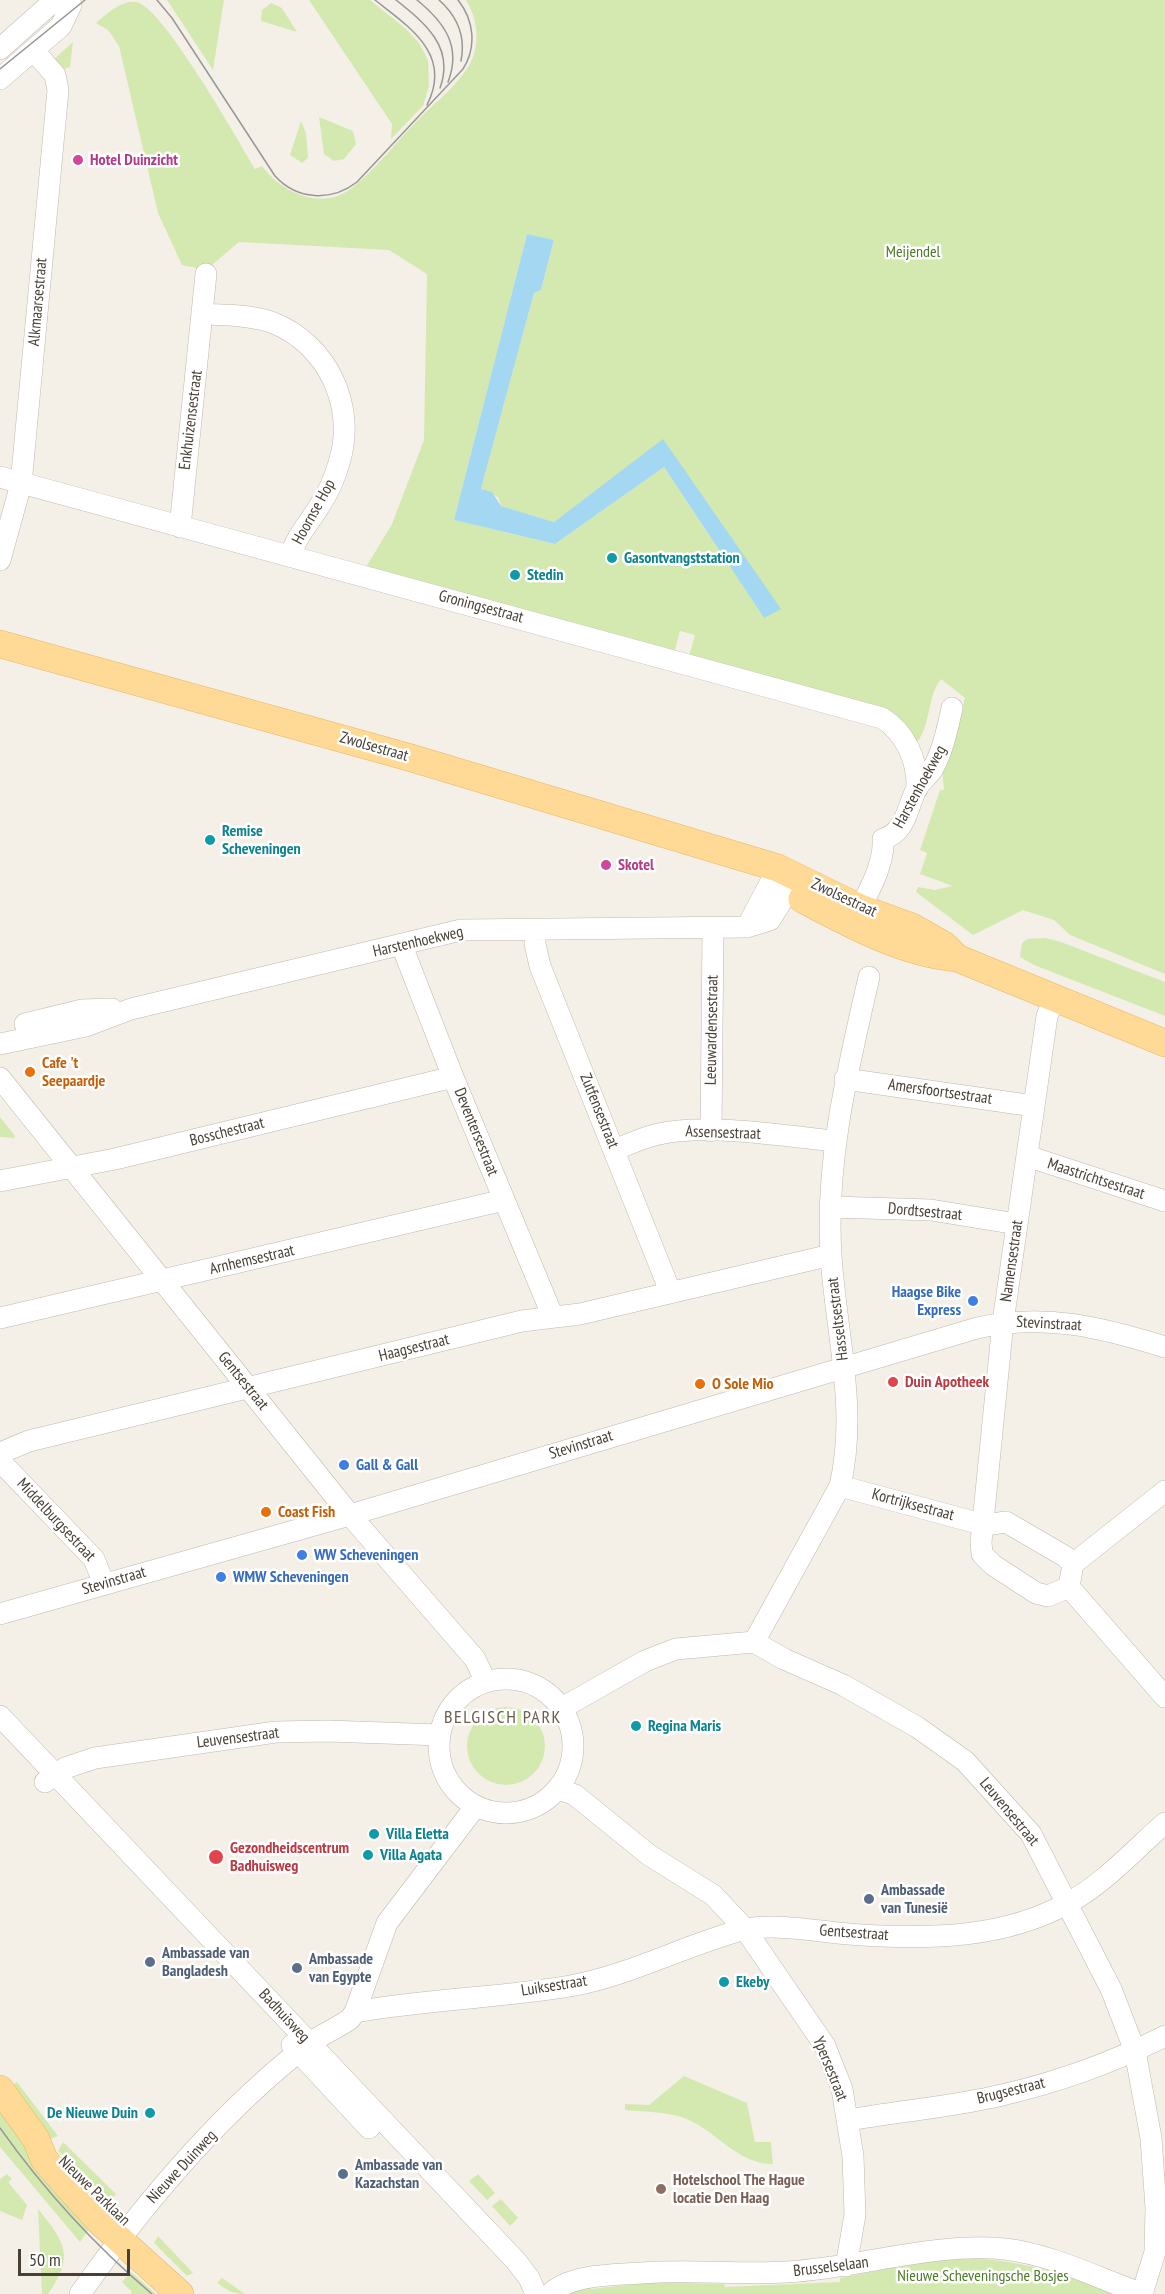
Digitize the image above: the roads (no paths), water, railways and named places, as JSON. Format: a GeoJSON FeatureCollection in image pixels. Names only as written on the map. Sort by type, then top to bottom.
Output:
{"type":"FeatureCollection","features":[{"type":"Feature","properties":{"kind":"main road","name":"Zwolsestraat"},"geometry":{"type":"LineString","coordinates":[[7,644],[408,757],[724,853],[784,879],[856,916],[912,927],[944,945],[957,958],[1165,1043]]}},
{"type":"Feature","properties":{"kind":"main road","name":"Nieuwe Parklaan"},"geometry":{"type":"LineString","coordinates":[[0,2089],[36,2139],[50,2167],[124,2232],[202,2294]]}},
{"type":"Feature","properties":{"kind":"main road","name":"Nieuwe Parklaan"},"geometry":{"type":"LineString","coordinates":[[124,2232],[180,2294]]}},
{"type":"Feature","properties":{"kind":"street"},"geometry":{"type":"LineString","coordinates":[[0,49],[55,0]]}},
{"type":"Feature","properties":{"kind":"street"},"geometry":{"type":"LineString","coordinates":[[0,79],[61,26],[71,5],[69,0]]}},
{"type":"Feature","properties":{"kind":"street","name":"Alkmaarsestraat"},"geometry":{"type":"LineString","coordinates":[[0,560],[21,484],[58,90],[55,75],[33,50]]}},
{"type":"Feature","properties":{"kind":"street"},"geometry":{"type":"LineString","coordinates":[[203,314],[206,274]]}},
{"type":"Feature","properties":{"kind":"street","name":"Enkhuizensestraat"},"geometry":{"type":"LineString","coordinates":[[180,526],[203,314]]}},
{"type":"Feature","properties":{"kind":"street","name":"Hoornse Hop"},"geometry":{"type":"LineString","coordinates":[[203,314],[270,322],[297,334],[322,361],[343,401],[346,432],[339,464],[322,503],[298,539],[291,556]]}},
{"type":"Feature","properties":{"kind":"street","name":"Groningsestraat"},"geometry":{"type":"LineString","coordinates":[[0,477],[882,718],[906,744],[918,771],[917,789]]}},
{"type":"Feature","properties":{"kind":"street","name":"Harstenhoekweg"},"geometry":{"type":"LineString","coordinates":[[856,916],[884,849],[883,839],[892,836],[902,824],[917,789],[932,770],[945,742],[952,708]]}},
{"type":"Feature","properties":{"kind":"street","name":"Harstenhoekweg"},"geometry":{"type":"LineString","coordinates":[[0,1044],[86,1026],[131,1009],[462,930],[747,927],[784,879]]}},
{"type":"Feature","properties":{"kind":"street","name":"Zutfensestraat"},"geometry":{"type":"LineString","coordinates":[[535,928],[535,944],[540,966],[670,1291]]}},
{"type":"Feature","properties":{"kind":"street","name":"Leeuwardensestraat"},"geometry":{"type":"LineString","coordinates":[[711,1131],[713,929]]}},
{"type":"Feature","properties":{"kind":"street","name":"Deventersestraat"},"geometry":{"type":"LineString","coordinates":[[402,946],[453,1077],[553,1317]]}},
{"type":"Feature","properties":{"kind":"street","name":"Hasseltsestraat"},"geometry":{"type":"LineString","coordinates":[[754,1642],[840,1486],[849,1426],[831,1255],[834,1142],[845,1079],[869,977]]}},
{"type":"Feature","properties":{"kind":"street","name":"Namensestraat"},"geometry":{"type":"LineString","coordinates":[[985,1525],[1004,1322],[1047,1017],[1054,999]]}},
{"type":"Feature","properties":{"kind":"street","name":"Harstenhoekweg"},"geometry":{"type":"LineString","coordinates":[[0,1031],[82,1010],[131,1009]]}},
{"type":"Feature","properties":{"kind":"street","name":"Bosschestraat"},"geometry":{"type":"LineString","coordinates":[[0,1181],[115,1159],[453,1077]]}},
{"type":"Feature","properties":{"kind":"street","name":"Gentsestraat"},"geometry":{"type":"LineString","coordinates":[[0,1078],[350,1515],[475,1659],[486,1682]]}},
{"type":"Feature","properties":{"kind":"street","name":"Amersfoortsestraat"},"geometry":{"type":"LineString","coordinates":[[845,1079],[1034,1106]]}},
{"type":"Feature","properties":{"kind":"street","name":"Assensestraat"},"geometry":{"type":"LineString","coordinates":[[615,1150],[658,1134],[681,1130],[834,1142]]}},
{"type":"Feature","properties":{"kind":"street","name":"Maastrichtsestraat"},"geometry":{"type":"LineString","coordinates":[[1027,1156],[1165,1201]]}},
{"type":"Feature","properties":{"kind":"street","name":"Arnhemsestraat"},"geometry":{"type":"LineString","coordinates":[[0,1318],[504,1200]]}},
{"type":"Feature","properties":{"kind":"street","name":"Dordtsestraat"},"geometry":{"type":"LineString","coordinates":[[832,1207],[931,1210],[1017,1224]]}},
{"type":"Feature","properties":{"kind":"street","name":"Haagsestraat"},"geometry":{"type":"LineString","coordinates":[[0,1453],[29,1441],[522,1321],[580,1314],[831,1255]]}},
{"type":"Feature","properties":{"kind":"street","name":"Stevinstraat"},"geometry":{"type":"LineString","coordinates":[[0,1614],[350,1515],[844,1367],[1004,1322],[1075,1323],[1165,1347]]}},
{"type":"Feature","properties":{"kind":"street","name":"Middelburgsestraat"},"geometry":{"type":"LineString","coordinates":[[0,1461],[94,1559],[105,1584]]}},
{"type":"Feature","properties":{"kind":"street","name":"Kortrijksestraat"},"geometry":{"type":"LineString","coordinates":[[840,1486],[985,1525],[1006,1521],[1066,1557],[1073,1564]]}},
{"type":"Feature","properties":{"kind":"street"},"geometry":{"type":"LineString","coordinates":[[1069,1587],[1073,1564],[1165,1491]]}},
{"type":"Feature","properties":{"kind":"street"},"geometry":{"type":"LineString","coordinates":[[985,1525],[982,1554],[993,1565],[1036,1593],[1048,1596],[1069,1587]]}},
{"type":"Feature","properties":{"kind":"street"},"geometry":{"type":"LineString","coordinates":[[1069,1587],[1165,1697]]}},
{"type":"Feature","properties":{"kind":"street"},"geometry":{"type":"LineString","coordinates":[[562,1708],[645,1661],[676,1649],[754,1642]]}},
{"type":"Feature","properties":{"kind":"street","name":"Leuvensestraat"},"geometry":{"type":"LineString","coordinates":[[754,1642],[784,1659],[843,1685],[917,1727],[965,1761],[1031,1834],[1111,1989],[1135,2051],[1151,2138],[1156,2208],[1155,2252],[1142,2294]]}},
{"type":"Feature","properties":{"kind":"street"},"geometry":{"type":"LineString","coordinates":[[512,1679],[530,1683],[548,1693],[562,1708],[571,1729],[574,1747],[569,1772],[559,1789],[544,1802],[526,1811],[497,1814],[475,1807],[458,1795],[445,1777],[439,1757],[439,1735],[446,1714],[465,1692],[486,1682],[512,1679]]}},
{"type":"Feature","properties":{"kind":"street","name":"Badhuisweg"},"geometry":{"type":"LineString","coordinates":[[0,1716],[49,1779]]}},
{"type":"Feature","properties":{"kind":"street","name":"Leuvensestraat"},"geometry":{"type":"LineString","coordinates":[[49,1779],[77,1762],[95,1758],[276,1732],[328,1731],[439,1735]]}},
{"type":"Feature","properties":{"kind":"street","name":"Badhuisweg"},"geometry":{"type":"LineString","coordinates":[[0,1735],[49,1779],[304,2048],[530,2294]]}},
{"type":"Feature","properties":{"kind":"street"},"geometry":{"type":"LineString","coordinates":[[559,1789],[575,1795],[649,1855],[713,1894],[745,1929]]}},
{"type":"Feature","properties":{"kind":"street"},"geometry":{"type":"LineString","coordinates":[[355,2012],[387,1923],[475,1807]]}},
{"type":"Feature","properties":{"kind":"street","name":"Gentsestraat"},"geometry":{"type":"LineString","coordinates":[[745,1929],[778,1926],[839,1934],[956,1936],[1005,1928],[1068,1904],[1165,1823]]}},
{"type":"Feature","properties":{"kind":"street","name":"Luiksestraat"},"geometry":{"type":"LineString","coordinates":[[355,2012],[571,1986],[641,1967],[712,1938],[745,1929]]}},
{"type":"Feature","properties":{"kind":"street","name":"Ypersestraat"},"geometry":{"type":"LineString","coordinates":[[745,1929],[825,2046],[842,2090],[849,2120],[855,2215],[846,2266]]}},
{"type":"Feature","properties":{"kind":"street","name":"Nieuwe Duinweg"},"geometry":{"type":"LineString","coordinates":[[80,2294],[124,2232],[204,2142],[304,2048],[332,2032],[355,2012]]}},
{"type":"Feature","properties":{"kind":"street","name":"Brugsestraat"},"geometry":{"type":"LineString","coordinates":[[849,2120],[1001,2096],[1069,2076],[1135,2051],[1165,2036]]}},
{"type":"Feature","properties":{"kind":"street","name":"Badhuisweg"},"geometry":{"type":"LineString","coordinates":[[304,2048],[516,2261],[529,2278],[536,2294]]}},
{"type":"Feature","properties":{"kind":"street","name":"Brusselselaan"},"geometry":{"type":"LineString","coordinates":[[550,2294],[557,2287],[579,2281],[623,2275],[662,2272],[788,2272],[846,2266],[944,2249],[1005,2249],[1056,2260],[1142,2294]]}},
{"type":"Feature","properties":{"kind":"water"},"geometry":{"type":"Polygon","coordinates":[[[527,234],[554,240],[541,290],[534,293],[481,489],[492,492],[501,506],[554,522],[663,439],[781,609],[764,618],[664,467],[555,544],[454,520],[527,234]]]}},
{"type":"Feature","properties":{"kind":"tram line"},"geometry":{"type":"LineString","coordinates":[[0,69],[85,0]]}},
{"type":"Feature","properties":{"kind":"tram line"},"geometry":{"type":"LineString","coordinates":[[157,0],[172,18],[275,176],[293,190],[314,196],[336,193],[357,182],[463,69],[470,52],[472,34],[467,16],[458,0]]}},
{"type":"Feature","properties":{"kind":"tram line"},"geometry":{"type":"LineString","coordinates":[[375,0],[413,32],[431,56],[435,71],[434,87],[427,105]]}},
{"type":"Feature","properties":{"kind":"tram line"},"geometry":{"type":"LineString","coordinates":[[396,0],[427,27],[440,48],[444,60],[444,73],[440,88]]}},
{"type":"Feature","properties":{"kind":"tram line"},"geometry":{"type":"LineString","coordinates":[[417,0],[435,17],[448,36],[453,57],[448,82]]}},
{"type":"Feature","properties":{"kind":"tram line"},"geometry":{"type":"LineString","coordinates":[[439,0],[451,13],[459,27],[462,43],[461,61]]}},
{"type":"Feature","properties":{"kind":"tram line"},"geometry":{"type":"LineString","coordinates":[[0,2128],[71,2216],[152,2294]]}},
{"type":"Feature","properties":{"kind":"place","name":"Hotel Duinzicht"},"geometry":{"type":"Point","coordinates":[78,160]}},
{"type":"Feature","properties":{"kind":"place","name":"Gasontvangststation"},"geometry":{"type":"Point","coordinates":[612,558]}},
{"type":"Feature","properties":{"kind":"place","name":"Stedin"},"geometry":{"type":"Point","coordinates":[515,575]}},
{"type":"Feature","properties":{"kind":"place","name":"Remise Scheveningen"},"geometry":{"type":"Point","coordinates":[210,840]}},
{"type":"Feature","properties":{"kind":"place","name":"Skotel"},"geometry":{"type":"Point","coordinates":[606,865]}},
{"type":"Feature","properties":{"kind":"place","name":"Cafe 't Seepaardje"},"geometry":{"type":"Point","coordinates":[30,1072]}},
{"type":"Feature","properties":{"kind":"place","name":"Haagse Bike Express"},"geometry":{"type":"Point","coordinates":[973,1301]}},
{"type":"Feature","properties":{"kind":"place","name":"Duin Apotheek"},"geometry":{"type":"Point","coordinates":[893,1382]}},
{"type":"Feature","properties":{"kind":"place","name":"O Sole Mio"},"geometry":{"type":"Point","coordinates":[700,1384]}},
{"type":"Feature","properties":{"kind":"place","name":"Gall & Gall"},"geometry":{"type":"Point","coordinates":[344,1465]}},
{"type":"Feature","properties":{"kind":"place","name":"Coast Fish"},"geometry":{"type":"Point","coordinates":[266,1512]}},
{"type":"Feature","properties":{"kind":"place","name":"WW Scheveningen"},"geometry":{"type":"Point","coordinates":[302,1555]}},
{"type":"Feature","properties":{"kind":"place","name":"WMW Scheveningen"},"geometry":{"type":"Point","coordinates":[221,1577]}},
{"type":"Feature","properties":{"kind":"place","name":"Regina Maris"},"geometry":{"type":"Point","coordinates":[636,1726]}},
{"type":"Feature","properties":{"kind":"place","name":"Villa Eletta"},"geometry":{"type":"Point","coordinates":[374,1834]}},
{"type":"Feature","properties":{"kind":"place","name":"Villa Agata"},"geometry":{"type":"Point","coordinates":[368,1855]}},
{"type":"Feature","properties":{"kind":"place","name":"Gezondheidscentrum Badhuisweg"},"geometry":{"type":"Point","coordinates":[216,1857]}},
{"type":"Feature","properties":{"kind":"place","name":"Ambassade van Tunesië"},"geometry":{"type":"Point","coordinates":[869,1899]}},
{"type":"Feature","properties":{"kind":"place","name":"Ambassade van Bangladesh"},"geometry":{"type":"Point","coordinates":[150,1962]}},
{"type":"Feature","properties":{"kind":"place","name":"Ambassade van Egypte"},"geometry":{"type":"Point","coordinates":[297,1968]}},
{"type":"Feature","properties":{"kind":"place","name":"Ekeby"},"geometry":{"type":"Point","coordinates":[724,1982]}},
{"type":"Feature","properties":{"kind":"place","name":"De Nieuwe Duin"},"geometry":{"type":"Point","coordinates":[150,2113]}},
{"type":"Feature","properties":{"kind":"place","name":"Ambassade van Kazachstan"},"geometry":{"type":"Point","coordinates":[343,2174]}},
{"type":"Feature","properties":{"kind":"place","name":"Hotelschool The Hague locatie Den Haag"},"geometry":{"type":"Point","coordinates":[661,2189]}},
{"type":"Feature","properties":{"kind":"district","name":"BELGISCH PARK"},"geometry":{"type":"Point","coordinates":[503,1718]}},
{"type":"Feature","properties":{"kind":"park label","name":"Meijendel"},"geometry":{"type":"Point","coordinates":[913,252]}},
{"type":"Feature","properties":{"kind":"park label","name":"Nieuwe Scheveningsche Bosjes"},"geometry":{"type":"Point","coordinates":[983,2276]}}]}
